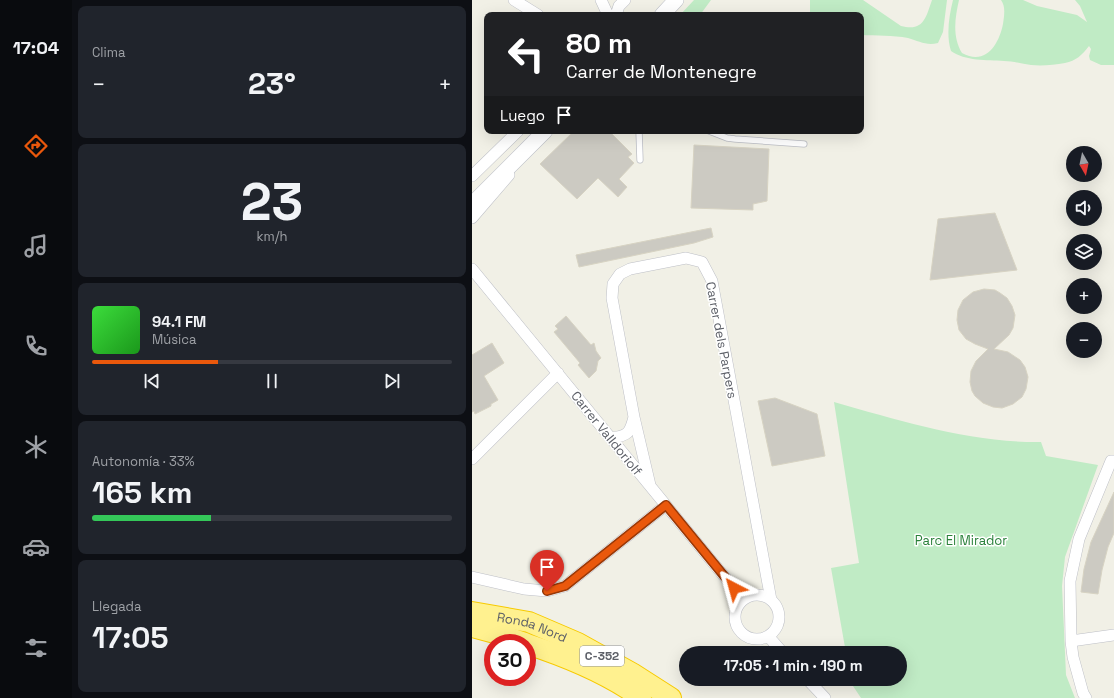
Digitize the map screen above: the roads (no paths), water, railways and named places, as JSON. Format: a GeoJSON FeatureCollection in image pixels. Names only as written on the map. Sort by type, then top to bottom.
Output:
{"type":"FeatureCollection","features":[{"type":"Feature","properties":{"kind":"highway"},"geometry":{"type":"LineString","coordinates":[[472,602],[529,622]]}},
{"type":"Feature","properties":{"kind":"highway","name":"Ronda Nord"},"geometry":{"type":"LineString","coordinates":[[472,612],[529,622],[578,643],[632,673],[671,698]]}},
{"type":"Feature","properties":{"kind":"highway","name":"Ronda Nord"},"geometry":{"type":"LineString","coordinates":[[472,628],[499,634]]}},
{"type":"Feature","properties":{"kind":"highway"},"geometry":{"type":"LineString","coordinates":[[472,632],[496,633]]}},
{"type":"Feature","properties":{"kind":"highway","name":"Ronda Nord"},"geometry":{"type":"LineString","coordinates":[[536,647],[576,661],[641,698]]}},
{"type":"Feature","properties":{"kind":"street"},"geometry":{"type":"LineString","coordinates":[[514,0],[533,12]]}},
{"type":"Feature","properties":{"kind":"street"},"geometry":{"type":"LineString","coordinates":[[601,0],[607,12]]}},
{"type":"Feature","properties":{"kind":"street"},"geometry":{"type":"LineString","coordinates":[[617,12],[619,6],[625,0]]}},
{"type":"Feature","properties":{"kind":"street"},"geometry":{"type":"LineString","coordinates":[[665,12],[676,0]]}},
{"type":"Feature","properties":{"kind":"street"},"geometry":{"type":"LineString","coordinates":[[472,176],[515,134]]}},
{"type":"Feature","properties":{"kind":"street"},"geometry":{"type":"LineString","coordinates":[[472,204],[542,134]]}},
{"type":"Feature","properties":{"kind":"street"},"geometry":{"type":"LineString","coordinates":[[472,218],[502,184],[529,147]]}},
{"type":"Feature","properties":{"kind":"street","name":"Carrer dels Parpers"},"geometry":{"type":"LineString","coordinates":[[650,485],[634,417],[612,298],[613,284],[620,274],[630,269],[686,258],[702,262],[712,281],[771,600]]}},
{"type":"Feature","properties":{"kind":"street","name":"Carrer Valldoriolf"},"geometry":{"type":"LineString","coordinates":[[472,268],[742,598]]}},
{"type":"Feature","properties":{"kind":"street"},"geometry":{"type":"LineString","coordinates":[[472,459],[558,373]]}},
{"type":"Feature","properties":{"kind":"street"},"geometry":{"type":"LineString","coordinates":[[611,438],[621,437],[627,434],[632,429],[634,417]]}},
{"type":"Feature","properties":{"kind":"street"},"geometry":{"type":"LineString","coordinates":[[1086,698],[1073,657],[1071,641],[1070,581],[1079,538],[1113,461]]}},
{"type":"Feature","properties":{"kind":"street"},"geometry":{"type":"LineString","coordinates":[[472,577],[524,589],[547,591],[565,586],[666,505]]}},
{"type":"Feature","properties":{"kind":"street"},"geometry":{"type":"LineString","coordinates":[[759,594],[771,600],[779,613],[779,621],[776,628],[768,636],[760,639],[753,639],[745,636],[739,631],[735,624],[734,618],[735,610],[742,598],[759,594]]}},
{"type":"Feature","properties":{"kind":"street"},"geometry":{"type":"LineString","coordinates":[[1071,641],[1114,635]]}},
{"type":"Feature","properties":{"kind":"street"},"geometry":{"type":"LineString","coordinates":[[768,636],[777,646]]}},
{"type":"Feature","properties":{"kind":"street"},"geometry":{"type":"LineString","coordinates":[[814,686],[825,698]]}},
{"type":"Feature","properties":{"kind":"lane"},"geometry":{"type":"LineString","coordinates":[[639,134],[640,160]]}},
{"type":"Feature","properties":{"kind":"lane"},"geometry":{"type":"LineString","coordinates":[[717,134],[735,140],[804,144]]}},
{"type":"Feature","properties":{"kind":"park label","name":"Parc El Mirador"},"geometry":{"type":"Point","coordinates":[961,540]}}]}
